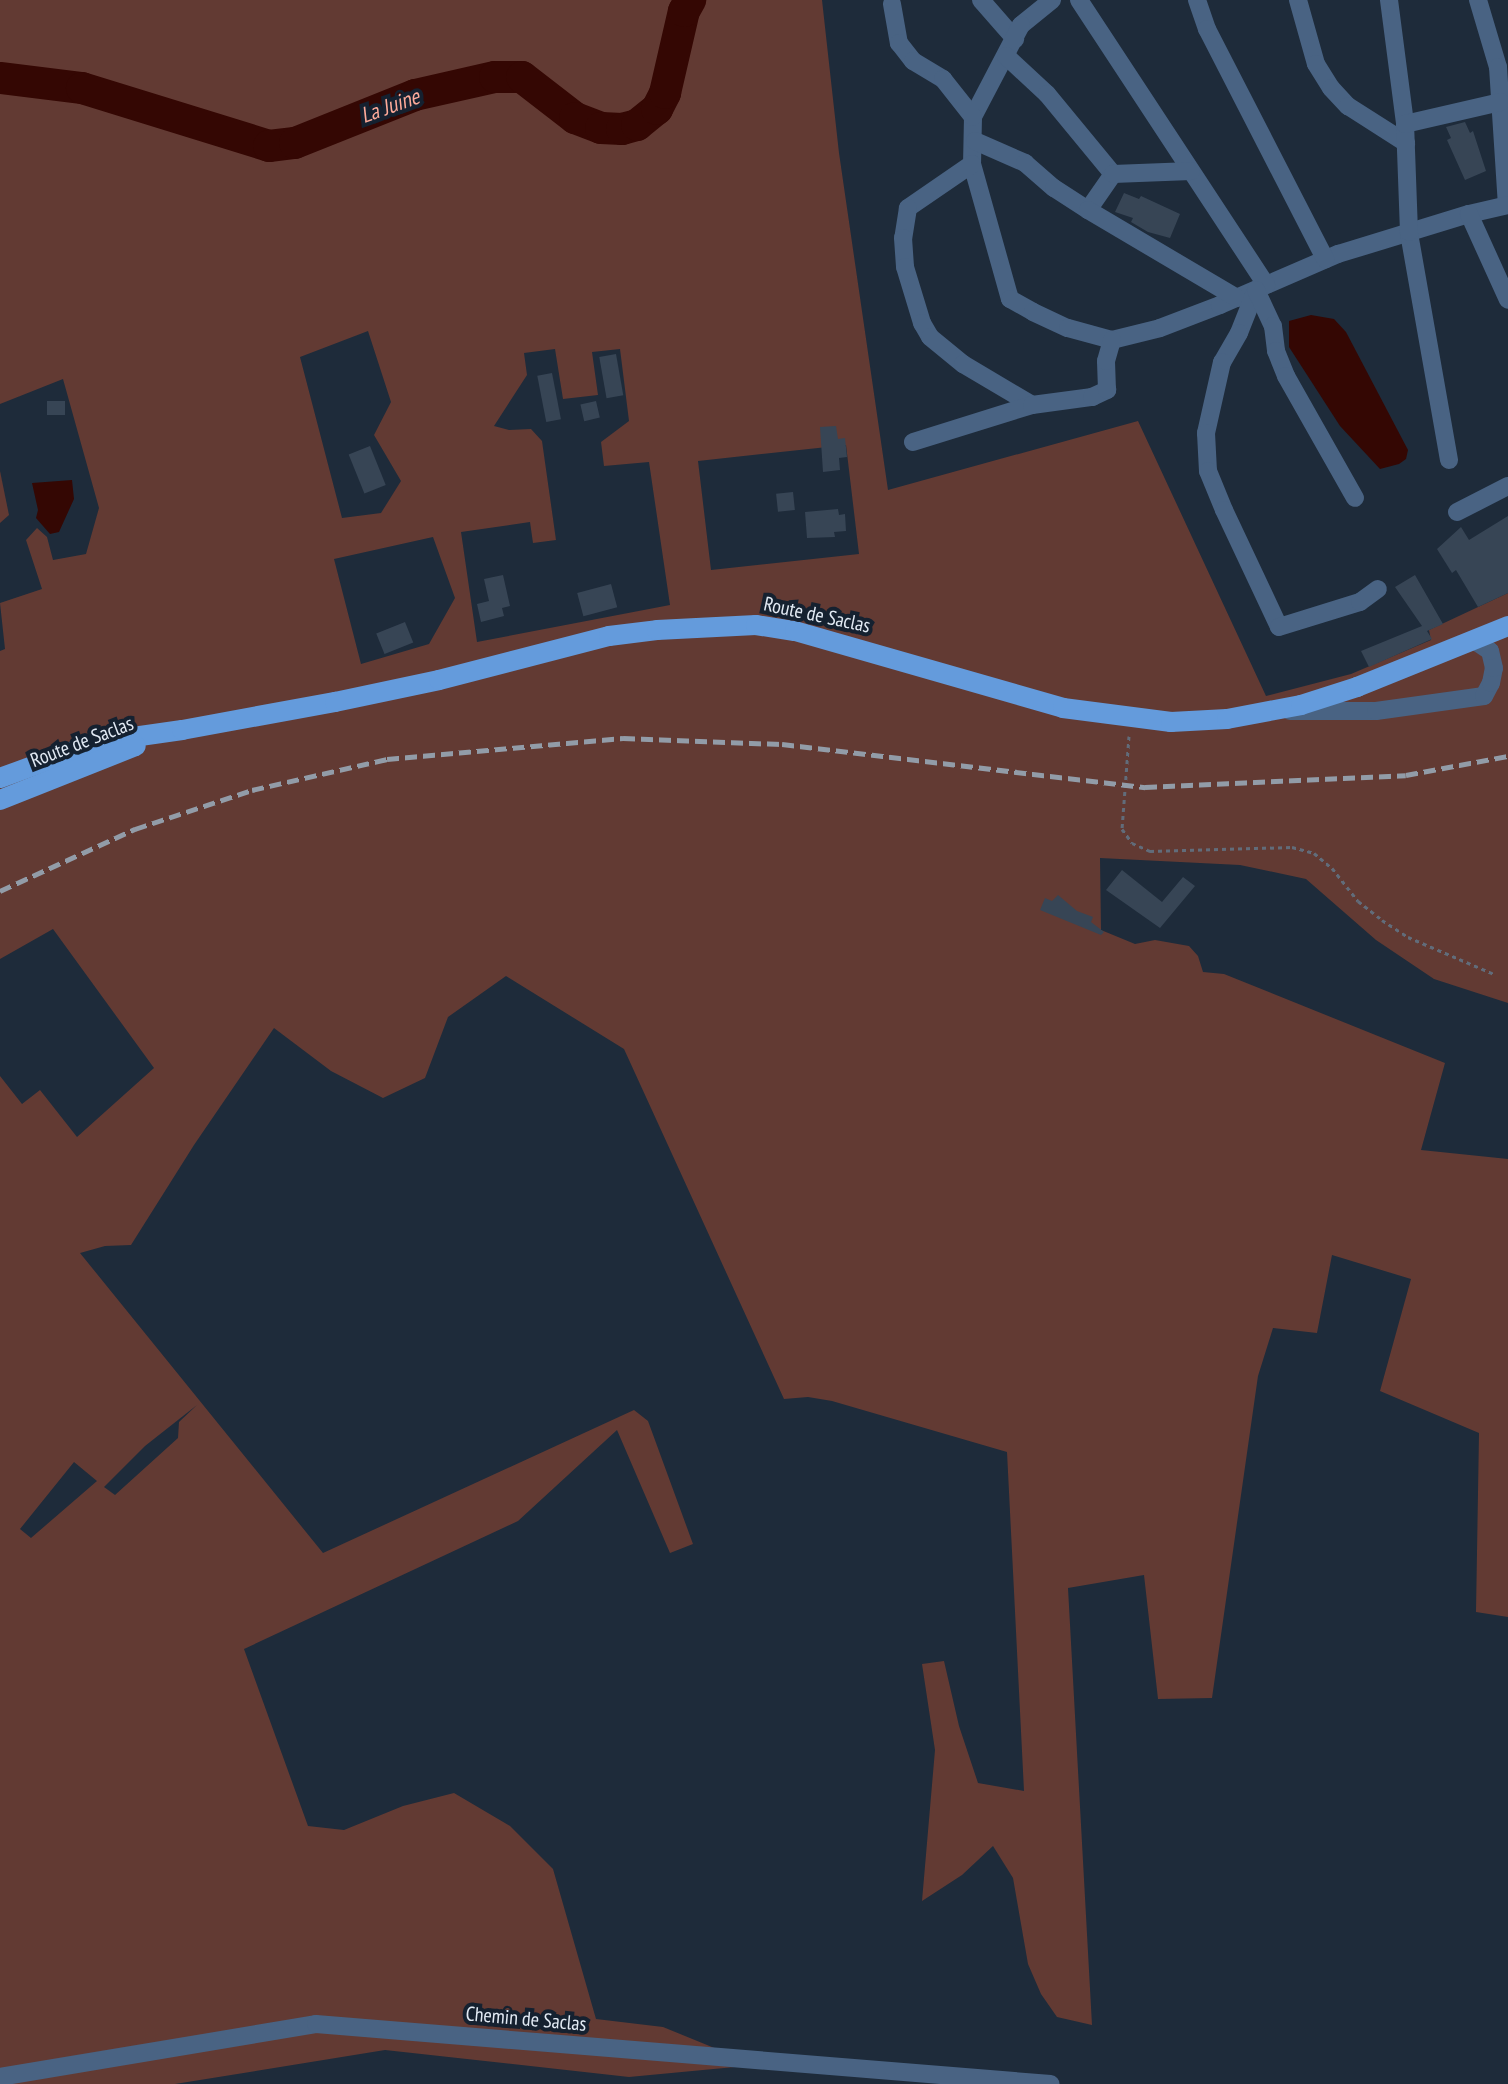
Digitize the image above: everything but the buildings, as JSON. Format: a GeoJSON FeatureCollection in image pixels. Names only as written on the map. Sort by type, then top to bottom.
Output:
{"type":"FeatureCollection","features":[{"type":"Feature","properties":{"kind":"main road","name":"Route de Saclas"},"geometry":{"type":"LineString","coordinates":[[0,778],[98,742],[182,730],[439,680],[609,636],[709,625],[756,625],[795,631],[1063,708],[1130,720],[1227,719],[1275,711],[1357,687],[1491,637]]}},
{"type":"Feature","properties":{"kind":"main road","name":"Route de Saclas"},"geometry":{"type":"LineString","coordinates":[[0,800],[100,758],[182,730]]}},
{"type":"Feature","properties":{"kind":"street"},"geometry":{"type":"LineString","coordinates":[[981,0],[1010,48],[1113,174]]}},
{"type":"Feature","properties":{"kind":"street"},"geometry":{"type":"LineString","coordinates":[[1052,0],[1021,25],[973,117],[975,141],[972,164],[1010,299],[1068,328],[1112,340],[1160,328],[1325,259],[1469,214],[1508,205],[1498,67],[1478,0]]}},
{"type":"Feature","properties":{"kind":"street"},"geometry":{"type":"LineString","coordinates":[[1079,0],[1191,171],[1261,288],[1273,326],[1276,351],[1286,376],[1355,498]]}},
{"type":"Feature","properties":{"kind":"street"},"geometry":{"type":"LineString","coordinates":[[1197,0],[1207,29],[1325,259]]}},
{"type":"Feature","properties":{"kind":"street"},"geometry":{"type":"LineString","coordinates":[[1298,0],[1316,64],[1331,88],[1348,106],[1405,134],[1500,102]]}},
{"type":"Feature","properties":{"kind":"street"},"geometry":{"type":"LineString","coordinates":[[1389,0],[1405,134],[1409,232],[1449,460]]}},
{"type":"Feature","properties":{"kind":"street"},"geometry":{"type":"LineString","coordinates":[[892,4],[899,43],[913,61],[943,79],[973,117]]}},
{"type":"Feature","properties":{"kind":"street"},"geometry":{"type":"LineString","coordinates":[[975,141],[1025,163],[1054,188],[1088,210],[1237,298]]}},
{"type":"Feature","properties":{"kind":"street"},"geometry":{"type":"LineString","coordinates":[[972,164],[908,208],[903,238],[905,267],[922,323],[930,337],[963,364],[1032,405]]}},
{"type":"Feature","properties":{"kind":"street"},"geometry":{"type":"LineString","coordinates":[[1113,174],[1191,171]]}},
{"type":"Feature","properties":{"kind":"street"},"geometry":{"type":"LineString","coordinates":[[1088,210],[1113,174]]}},
{"type":"Feature","properties":{"kind":"street"},"geometry":{"type":"LineString","coordinates":[[1469,214],[1508,300]]}},
{"type":"Feature","properties":{"kind":"street"},"geometry":{"type":"LineString","coordinates":[[1261,288],[1222,362],[1206,433],[1208,471],[1279,627],[1360,602],[1378,589]]}},
{"type":"Feature","properties":{"kind":"street"},"geometry":{"type":"LineString","coordinates":[[913,442],[1032,405],[1092,397],[1107,390],[1106,361],[1112,340]]}},
{"type":"Feature","properties":{"kind":"street"},"geometry":{"type":"LineString","coordinates":[[1457,512],[1508,486]]}},
{"type":"Feature","properties":{"kind":"street"},"geometry":{"type":"LineString","coordinates":[[1275,711],[1376,711],[1484,696],[1494,668],[1491,637],[1508,614]]}},
{"type":"Feature","properties":{"kind":"street","name":"Chemin de Saclas"},"geometry":{"type":"LineString","coordinates":[[0,2077],[316,2024],[1051,2084]]}},
{"type":"Feature","properties":{"kind":"path"},"geometry":{"type":"LineString","coordinates":[[1130,720],[1122,829],[1132,843],[1150,851],[1292,847],[1314,853],[1332,868],[1358,901],[1382,920],[1408,937],[1494,974]]}},
{"type":"Feature","properties":{"kind":"shaded area"},"geometry":{"type":"Polygon","coordinates":[[[0,0],[822,0],[839,153],[888,490],[1138,421],[1266,696],[1351,674],[1431,640],[1429,630],[1508,593],[1508,1003],[1434,979],[1376,940],[1306,879],[1240,865],[1100,858],[1101,930],[1135,944],[1155,940],[1189,946],[1198,956],[1203,972],[1224,974],[1445,1063],[1421,1150],[1508,1159],[1508,1617],[1476,1612],[1479,1433],[1380,1391],[1411,1279],[1332,1255],[1317,1333],[1273,1328],[1258,1376],[1212,1698],[1158,1699],[1144,1575],[1068,1588],[1092,2025],[1057,2017],[1041,1994],[1028,1964],[1013,1878],[993,1846],[962,1875],[922,1901],[935,1750],[922,1664],[944,1661],[959,1726],[978,1783],[1024,1791],[1007,1452],[832,1401],[808,1397],[784,1399],[624,1049],[506,976],[448,1017],[425,1078],[383,1098],[331,1071],[274,1028],[194,1145],[131,1245],[105,1246],[80,1253],[323,1553],[634,1410],[648,1421],[693,1544],[670,1553],[617,1430],[518,1521],[244,1649],[308,1826],[344,1830],[403,1806],[454,1793],[510,1826],[553,1869],[596,2019],[663,2027],[756,2065],[629,2077],[385,2050],[175,2084],[0,2084],[0,1076],[22,1104],[40,1090],[77,1137],[154,1068],[53,929],[0,959],[0,651],[5,649],[0,603],[42,589],[26,540],[37,528],[47,537],[53,560],[86,554],[99,508],[63,379],[0,404],[0,0]],[[368,331],[300,357],[342,518],[381,513],[401,481],[374,435],[391,402],[368,331]],[[555,349],[524,353],[527,375],[494,426],[509,430],[531,429],[542,441],[556,540],[533,543],[530,522],[461,532],[477,642],[670,605],[649,462],[604,466],[601,442],[629,421],[620,349],[592,352],[598,395],[563,399],[555,349]],[[846,445],[698,461],[711,570],[859,554],[846,445]],[[433,537],[334,559],[361,664],[429,644],[455,598],[433,537]],[[197,1405],[145,1446],[104,1487],[115,1495],[178,1438],[179,1422],[197,1405]],[[74,1462],[20,1529],[31,1538],[97,1481],[74,1462]]]}},
{"type":"Feature","properties":{"kind":"shaded area"},"geometry":{"type":"Polygon","coordinates":[[[1311,315],[1334,319],[1346,332],[1408,450],[1406,459],[1399,464],[1380,469],[1340,426],[1289,347],[1289,321],[1311,315]]]}},
{"type":"Feature","properties":{"kind":"shaded area"},"geometry":{"type":"Polygon","coordinates":[[[0,471],[9,515],[0,523],[0,471]]]}},
{"type":"Feature","properties":{"kind":"shaded area"},"geometry":{"type":"Polygon","coordinates":[[[72,480],[74,499],[59,532],[50,534],[36,518],[38,510],[32,483],[72,480]]]}},
{"type":"Feature","properties":{"kind":"waterway","name":"La Juine"},"geometry":{"type":"LineString","coordinates":[[0,78],[82,88],[269,146],[295,143],[415,95],[495,77],[522,77],[575,118],[601,128],[622,129],[637,125],[657,109],[665,93],[684,11],[690,0]]}},
{"type":"Feature","properties":{"kind":"railway"},"geometry":{"type":"LineString","coordinates":[[0,891],[135,829],[252,790],[387,759],[623,738],[782,744],[1145,787],[1406,775],[1508,756]]}}]}
